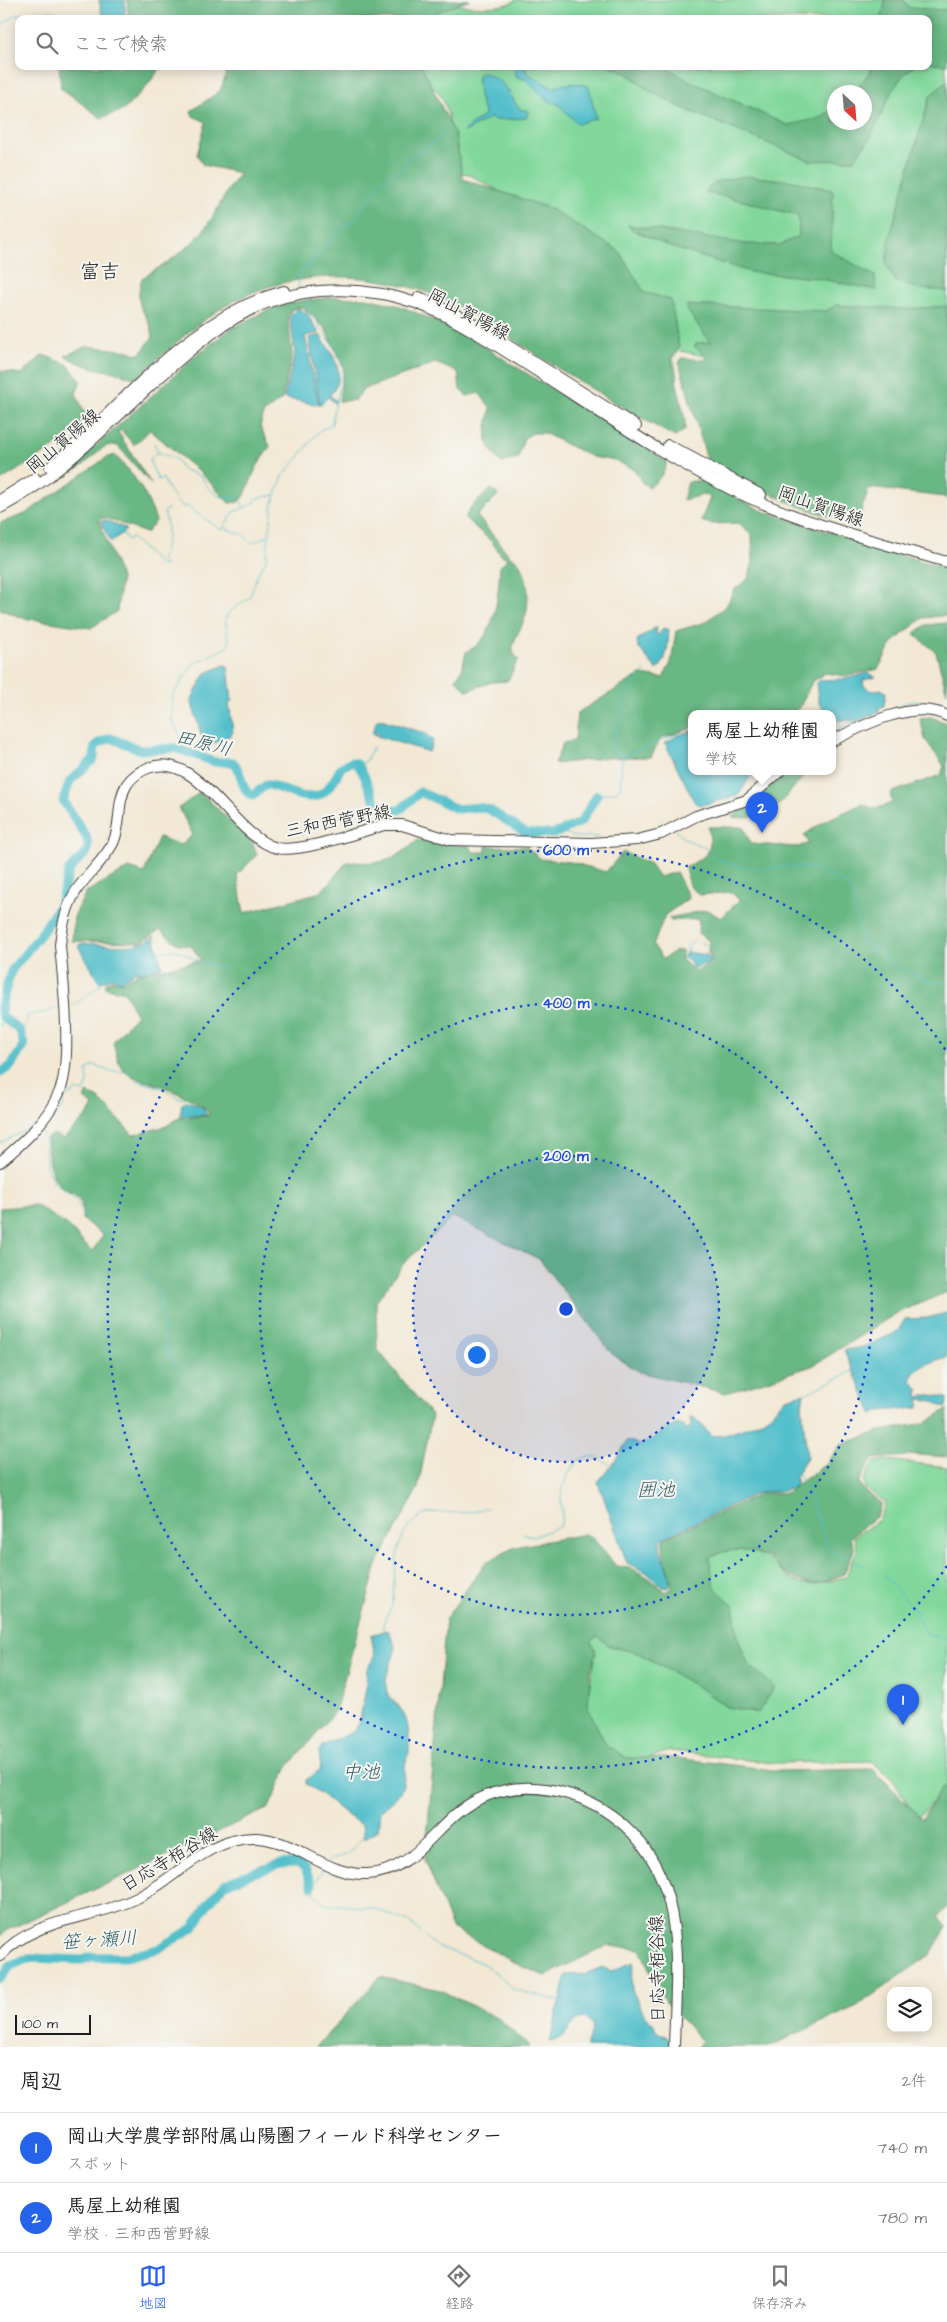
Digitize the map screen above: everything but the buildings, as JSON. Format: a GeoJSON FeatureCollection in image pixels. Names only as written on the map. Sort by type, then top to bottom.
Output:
{"type":"FeatureCollection","features":[{"type":"Feature","properties":{"kind":"main road","name":"岡山賀陽線"},"geometry":{"type":"LineString","coordinates":[[350,288],[391,296],[443,315],[684,464],[730,488],[803,518],[947,562]]}},
{"type":"Feature","properties":{"kind":"main road","name":"岡山賀陽線"},"geometry":{"type":"LineString","coordinates":[[0,500],[60,459],[196,335],[243,306],[268,299],[350,288],[394,290],[443,307],[674,449],[768,498],[804,512],[947,556]]}},
{"type":"Feature","properties":{"kind":"main road","name":"岡山賀陽線"},"geometry":{"type":"LineString","coordinates":[[0,508],[17,499],[68,461],[194,346],[268,299]]}},
{"type":"Feature","properties":{"kind":"main road"},"geometry":{"type":"LineString","coordinates":[[836,739],[858,729],[910,711],[933,710],[947,716]]}},
{"type":"Feature","properties":{"kind":"main road","name":"三和西菅野線"},"geometry":{"type":"LineString","coordinates":[[0,1162],[33,1131],[54,1104],[60,1091],[66,1064],[60,945],[62,927],[67,910],[77,890],[108,851],[114,840],[123,793],[132,778],[144,770],[165,766],[187,773],[255,836],[267,845],[288,849],[384,825],[398,824],[451,840],[582,843],[637,840],[656,836],[696,816],[747,800],[776,775]]}},
{"type":"Feature","properties":{"kind":"main road","name":"日応寺栢谷線"},"geometry":{"type":"LineString","coordinates":[[0,1956],[21,1938],[43,1928],[102,1912],[139,1897],[210,1850],[228,1841],[260,1838],[289,1847],[331,1868],[350,1873],[380,1873],[404,1863],[466,1806],[490,1794],[503,1790],[531,1787],[557,1790],[578,1796],[605,1811],[628,1829],[646,1849],[659,1871],[671,1903],[675,1930],[674,2047]]}},
{"type":"Feature","properties":{"kind":"green space"},"geometry":{"type":"Polygon","coordinates":[[[127,0],[470,0],[437,12],[436,15],[129,15],[127,0]]]}},
{"type":"Feature","properties":{"kind":"green space"},"geometry":{"type":"Polygon","coordinates":[[[416,0],[482,7],[506,4],[516,0],[947,0],[947,50],[944,56],[947,81],[947,317],[720,359],[680,351],[673,357],[678,379],[656,377],[521,203],[468,174],[453,170],[448,113],[438,92],[418,70],[932,70],[932,15],[405,15],[416,0]]]}},
{"type":"Feature","properties":{"kind":"green space"},"geometry":{"type":"Polygon","coordinates":[[[883,0],[903,0],[910,8],[947,10],[947,65],[932,63],[932,15],[882,15],[885,3],[883,0]]]}},
{"type":"Feature","properties":{"kind":"green space"},"geometry":{"type":"Polygon","coordinates":[[[59,70],[159,70],[124,110],[101,118],[61,88],[59,70]]]}},
{"type":"Feature","properties":{"kind":"green space"},"geometry":{"type":"Polygon","coordinates":[[[224,70],[424,70],[455,135],[463,179],[549,208],[619,251],[644,292],[671,300],[679,347],[671,358],[685,419],[685,430],[675,437],[642,419],[454,304],[417,289],[365,278],[311,278],[285,282],[236,300],[197,325],[139,377],[130,377],[89,367],[65,356],[87,346],[129,351],[139,355],[153,337],[151,328],[140,305],[139,289],[142,278],[174,257],[197,238],[240,173],[203,165],[197,155],[206,122],[193,116],[191,111],[220,91],[226,75],[224,70]]]}},
{"type":"Feature","properties":{"kind":"green space"},"geometry":{"type":"Polygon","coordinates":[[[620,70],[671,70],[686,79],[787,125],[817,119],[827,113],[827,130],[872,130],[872,85],[860,85],[870,70],[909,70],[893,90],[870,138],[854,160],[811,161],[680,107],[648,90],[620,70]]]}},
{"type":"Feature","properties":{"kind":"green space"},"geometry":{"type":"Polygon","coordinates":[[[947,81],[947,291],[920,289],[896,282],[886,264],[890,235],[930,96],[947,81]]]}},
{"type":"Feature","properties":{"kind":"green space"},"geometry":{"type":"Polygon","coordinates":[[[746,176],[793,181],[833,190],[831,251],[875,276],[876,290],[816,278],[750,272],[671,247],[631,229],[628,225],[746,244],[780,245],[799,236],[798,215],[729,197],[705,193],[715,182],[746,176]]]}},
{"type":"Feature","properties":{"kind":"green space"},"geometry":{"type":"Polygon","coordinates":[[[334,297],[367,298],[400,306],[459,331],[667,461],[663,473],[649,487],[642,483],[635,470],[616,461],[592,457],[544,433],[533,433],[524,438],[518,459],[501,463],[488,443],[487,425],[491,408],[479,393],[467,396],[460,390],[458,372],[435,363],[364,389],[355,400],[339,401],[344,369],[325,328],[303,308],[298,307],[291,310],[288,316],[292,355],[282,399],[263,414],[260,427],[270,446],[256,468],[244,497],[238,502],[229,503],[204,476],[150,430],[134,445],[121,430],[118,432],[151,484],[118,446],[113,445],[102,449],[72,473],[69,470],[197,355],[230,329],[270,309],[300,301],[334,297]]]}},
{"type":"Feature","properties":{"kind":"green space"},"geometry":{"type":"Polygon","coordinates":[[[687,305],[826,311],[836,305],[906,309],[947,306],[947,501],[945,497],[869,488],[858,520],[840,518],[820,513],[780,498],[707,459],[679,363],[682,358],[706,360],[707,357],[694,346],[697,343],[710,342],[687,310],[687,305]]]}},
{"type":"Feature","properties":{"kind":"green space"},"geometry":{"type":"Polygon","coordinates":[[[43,355],[67,364],[81,380],[76,394],[88,420],[50,450],[0,481],[0,371],[22,374],[43,355]]]}},
{"type":"Feature","properties":{"kind":"green space"},"geometry":{"type":"Polygon","coordinates":[[[114,455],[140,485],[156,521],[146,533],[106,518],[100,518],[99,522],[121,578],[117,611],[91,628],[23,618],[0,609],[0,523],[25,514],[106,458],[114,455]]]}},
{"type":"Feature","properties":{"kind":"green space"},"geometry":{"type":"Polygon","coordinates":[[[703,481],[765,512],[947,569],[947,615],[923,618],[893,642],[878,669],[846,676],[825,673],[812,682],[800,707],[796,710],[688,710],[688,729],[661,738],[651,757],[604,758],[554,764],[563,743],[575,740],[577,713],[640,675],[663,678],[671,663],[676,631],[706,622],[727,605],[734,590],[748,579],[753,563],[752,535],[739,523],[711,524],[701,521],[710,498],[707,494],[683,500],[688,482],[703,481]]]}},
{"type":"Feature","properties":{"kind":"green space"},"geometry":{"type":"Polygon","coordinates":[[[491,489],[498,495],[477,516],[510,556],[522,567],[527,585],[528,604],[524,620],[513,646],[514,654],[519,660],[507,681],[492,682],[467,691],[456,679],[462,669],[466,652],[476,646],[490,627],[497,603],[500,566],[508,558],[501,555],[492,542],[465,518],[470,508],[491,489]]]}},
{"type":"Feature","properties":{"kind":"green space"},"geometry":{"type":"Polygon","coordinates":[[[947,623],[947,693],[936,652],[914,634],[926,625],[947,623]]]}},
{"type":"Feature","properties":{"kind":"green space"},"geometry":{"type":"Polygon","coordinates":[[[931,717],[947,723],[947,1292],[897,1313],[812,1366],[726,1393],[640,1372],[613,1355],[539,1259],[453,1217],[404,1263],[376,1302],[377,1349],[432,1416],[418,1488],[377,1565],[335,1711],[287,1768],[269,1808],[8,1930],[0,1936],[0,1208],[36,1205],[69,1227],[92,1252],[103,1235],[82,1219],[79,1199],[62,1189],[55,1179],[49,1162],[47,1138],[53,1134],[64,1139],[89,1113],[94,1106],[84,1099],[87,1093],[99,1099],[133,1135],[166,1126],[179,1118],[209,1116],[208,1111],[204,1107],[195,1102],[166,1087],[139,1079],[122,1068],[117,1059],[113,1042],[136,1015],[125,992],[106,988],[106,983],[113,980],[123,982],[137,973],[201,960],[191,946],[178,944],[160,930],[141,942],[72,941],[74,917],[86,892],[129,868],[144,873],[159,837],[180,845],[193,835],[179,808],[200,792],[253,843],[257,855],[237,875],[244,913],[321,892],[347,862],[385,861],[399,854],[418,840],[470,846],[473,852],[486,852],[486,846],[526,847],[541,859],[571,862],[606,872],[623,852],[650,864],[659,877],[676,872],[689,898],[665,915],[653,945],[663,959],[675,951],[682,951],[682,960],[696,972],[712,961],[708,952],[709,941],[698,933],[699,919],[671,921],[669,918],[707,910],[721,918],[739,900],[731,892],[700,895],[689,886],[685,868],[707,853],[710,843],[708,827],[743,827],[751,844],[798,847],[809,843],[804,835],[825,821],[862,804],[875,809],[892,803],[890,793],[941,775],[944,766],[925,739],[920,718],[931,717]]]}},
{"type":"Feature","properties":{"kind":"green space"},"geometry":{"type":"Polygon","coordinates":[[[782,775],[804,775],[779,805],[748,818],[733,817],[782,775]]]}},
{"type":"Feature","properties":{"kind":"green space"},"geometry":{"type":"Polygon","coordinates":[[[947,1409],[947,1457],[917,1455],[872,1459],[859,1482],[865,1492],[882,1503],[877,1516],[850,1538],[854,1550],[844,1574],[810,1584],[789,1576],[771,1558],[762,1554],[738,1550],[715,1554],[709,1558],[715,1588],[733,1605],[738,1638],[748,1664],[775,1687],[758,1713],[726,1707],[703,1690],[638,1653],[609,1646],[597,1636],[592,1642],[596,1652],[590,1674],[588,1708],[606,1745],[627,1758],[676,1758],[781,1771],[873,1769],[922,1819],[942,1788],[947,1786],[947,1907],[939,1917],[947,1927],[930,1955],[857,2006],[768,2047],[697,2047],[702,2041],[663,1999],[640,1949],[608,1945],[545,1976],[521,1966],[452,1928],[425,1859],[446,1618],[486,1562],[515,1547],[585,1534],[592,1537],[616,1566],[637,1571],[666,1592],[672,1589],[664,1556],[664,1539],[762,1493],[786,1493],[827,1463],[840,1445],[880,1431],[926,1423],[947,1409]]]}},
{"type":"Feature","properties":{"kind":"green space"},"geometry":{"type":"Polygon","coordinates":[[[886,1460],[947,1467],[947,1788],[916,1817],[892,1778],[871,1761],[773,1763],[670,1751],[650,1757],[613,1780],[585,1711],[595,1659],[589,1657],[555,1601],[654,1614],[713,1548],[752,1550],[771,1560],[781,1571],[800,1583],[814,1584],[846,1577],[857,1550],[854,1537],[879,1520],[886,1503],[865,1488],[864,1480],[874,1462],[886,1460]]]}},
{"type":"Feature","properties":{"kind":"green space"},"geometry":{"type":"Polygon","coordinates":[[[380,1977],[440,1990],[499,2019],[530,2047],[316,2047],[380,1977]]]}},
{"type":"Feature","properties":{"kind":"water"},"geometry":{"type":"Polygon","coordinates":[[[99,0],[125,0],[125,15],[102,15],[99,0]]]}},
{"type":"Feature","properties":{"kind":"water"},"geometry":{"type":"Polygon","coordinates":[[[514,70],[526,70],[527,73],[553,88],[571,83],[589,87],[596,118],[578,124],[559,105],[547,100],[525,79],[517,77],[514,70]]]}},
{"type":"Feature","properties":{"kind":"water"},"geometry":{"type":"Polygon","coordinates":[[[482,73],[492,76],[505,86],[519,108],[529,111],[526,118],[496,120],[489,118],[465,132],[464,130],[485,115],[478,85],[478,75],[482,73]]]}},
{"type":"Feature","properties":{"kind":"water"},"geometry":{"type":"Polygon","coordinates":[[[298,308],[307,314],[319,333],[305,336],[319,405],[284,398],[295,353],[290,316],[298,308]]]}},
{"type":"Feature","properties":{"kind":"water"},"geometry":{"type":"Polygon","coordinates":[[[320,335],[337,364],[338,379],[336,387],[330,395],[335,400],[335,403],[328,397],[320,405],[309,338],[320,335]]]}},
{"type":"Feature","properties":{"kind":"water"},"geometry":{"type":"Polygon","coordinates":[[[105,520],[126,530],[111,542],[101,523],[101,521],[105,520]]]}},
{"type":"Feature","properties":{"kind":"water"},"geometry":{"type":"Polygon","coordinates":[[[657,628],[656,634],[658,635],[664,628],[669,630],[665,657],[657,670],[638,647],[637,640],[657,628]]]}},
{"type":"Feature","properties":{"kind":"water"},"geometry":{"type":"Polygon","coordinates":[[[225,665],[228,666],[232,701],[229,702],[233,732],[231,735],[214,743],[202,737],[191,700],[206,673],[225,665]]]}},
{"type":"Feature","properties":{"kind":"water"},"geometry":{"type":"Polygon","coordinates":[[[868,673],[876,677],[863,680],[864,686],[872,691],[881,689],[886,692],[884,706],[879,708],[879,712],[861,720],[836,720],[836,710],[824,710],[819,703],[816,684],[820,680],[846,679],[868,673]]]}},
{"type":"Feature","properties":{"kind":"water"},"geometry":{"type":"Polygon","coordinates":[[[381,719],[424,733],[433,740],[429,752],[377,736],[379,732],[377,731],[376,735],[372,734],[377,720],[381,719]]]}},
{"type":"Feature","properties":{"kind":"water"},"geometry":{"type":"Polygon","coordinates":[[[688,732],[688,775],[751,775],[738,796],[702,805],[695,803],[665,743],[688,732]]]}},
{"type":"Feature","properties":{"kind":"water"},"geometry":{"type":"Polygon","coordinates":[[[154,936],[162,967],[143,972],[135,971],[122,981],[113,978],[99,981],[78,946],[80,944],[119,946],[138,944],[154,936]]]}},
{"type":"Feature","properties":{"kind":"water"},"geometry":{"type":"Polygon","coordinates":[[[686,952],[707,955],[710,961],[696,968],[692,967],[689,960],[684,958],[686,952]]]}},
{"type":"Feature","properties":{"kind":"water"},"geometry":{"type":"Polygon","coordinates":[[[189,1101],[204,1108],[207,1115],[180,1116],[182,1104],[189,1101]]]}},
{"type":"Feature","properties":{"kind":"water"},"geometry":{"type":"Polygon","coordinates":[[[947,1313],[947,1357],[920,1368],[912,1375],[910,1380],[919,1389],[918,1397],[929,1395],[947,1398],[946,1407],[938,1405],[933,1401],[920,1399],[919,1408],[879,1411],[873,1415],[844,1350],[863,1347],[891,1335],[898,1331],[905,1319],[927,1318],[947,1313]]]}},
{"type":"Feature","properties":{"kind":"water","name":"囲池"},"geometry":{"type":"Polygon","coordinates":[[[804,1393],[802,1406],[807,1457],[795,1476],[797,1485],[787,1490],[755,1494],[661,1539],[661,1551],[670,1582],[669,1588],[663,1587],[646,1572],[627,1563],[598,1482],[615,1461],[628,1440],[640,1445],[678,1424],[687,1429],[691,1427],[690,1417],[695,1418],[712,1436],[725,1435],[748,1427],[768,1417],[786,1398],[804,1393]]]}},
{"type":"Feature","properties":{"kind":"water","name":"中池"},"geometry":{"type":"Polygon","coordinates":[[[388,1630],[396,1648],[386,1681],[387,1691],[389,1697],[398,1705],[406,1718],[409,1753],[400,1792],[380,1811],[378,1830],[364,1839],[362,1825],[306,1784],[306,1780],[321,1769],[319,1752],[322,1746],[353,1732],[359,1724],[366,1689],[367,1669],[375,1656],[371,1635],[388,1630]]]}},
{"type":"Feature","properties":{"kind":"water"},"geometry":{"type":"Polygon","coordinates":[[[633,1962],[632,1990],[645,2016],[654,2024],[656,2031],[669,2038],[677,2047],[586,2047],[593,2028],[592,2023],[584,2018],[575,2022],[562,2037],[550,2042],[566,1975],[585,1974],[602,1967],[611,1971],[633,1962]]]}},
{"type":"Feature","properties":{"kind":"waterway"},"geometry":{"type":"LineString","coordinates":[[16,15],[51,11],[62,15]]}},
{"type":"Feature","properties":{"kind":"waterway"},"geometry":{"type":"LineString","coordinates":[[0,26],[15,16]]}},
{"type":"Feature","properties":{"kind":"waterway"},"geometry":{"type":"LineString","coordinates":[[300,289],[298,282],[304,269],[339,232],[354,220],[384,180],[402,167],[412,155],[435,143],[445,131]]}},
{"type":"Feature","properties":{"kind":"waterway"},"geometry":{"type":"LineString","coordinates":[[177,749],[182,738],[172,721],[173,695],[193,664],[228,647],[229,642],[225,620],[229,612],[250,597],[257,575],[266,560],[273,503],[282,478],[319,431],[332,424],[343,373],[343,359],[320,327],[304,297]]}},
{"type":"Feature","properties":{"kind":"waterway"},"geometry":{"type":"LineString","coordinates":[[154,443],[158,452],[149,460],[158,480],[163,478],[171,494],[183,507],[187,506],[222,530],[234,512],[255,503],[255,499],[275,495]]}},
{"type":"Feature","properties":{"kind":"waterway"},"geometry":{"type":"LineString","coordinates":[[158,452],[177,460],[182,469],[202,477],[206,485],[218,496],[237,498],[244,506]]}},
{"type":"Feature","properties":{"kind":"waterway"},"geometry":{"type":"LineString","coordinates":[[121,532],[128,540],[132,538],[161,566],[165,565],[161,561],[167,536],[164,511],[168,509]]}},
{"type":"Feature","properties":{"kind":"waterway"},"geometry":{"type":"LineString","coordinates":[[225,528],[243,535],[252,543],[267,536]]}},
{"type":"Feature","properties":{"kind":"waterway"},"geometry":{"type":"LineString","coordinates":[[625,755],[615,753],[609,748],[619,725],[624,696],[645,671]]}},
{"type":"Feature","properties":{"kind":"waterway"},"geometry":{"type":"LineString","coordinates":[[894,709],[907,702],[914,701],[926,702],[947,708]]}},
{"type":"Feature","properties":{"kind":"waterway"},"geometry":{"type":"LineString","coordinates":[[840,719],[841,728]]}},
{"type":"Feature","properties":{"kind":"waterway"},"geometry":{"type":"LineString","coordinates":[[836,731],[851,722],[862,721]]}},
{"type":"Feature","properties":{"kind":"waterway"},"geometry":{"type":"LineString","coordinates":[[597,795],[616,792],[620,789],[622,760],[625,755],[677,734],[679,737]]}},
{"type":"Feature","properties":{"kind":"waterway","name":"田原川"},"geometry":{"type":"LineString","coordinates":[[0,1073],[11,1066],[24,1045],[20,1031],[2,1016],[1,1006],[11,971],[43,931],[60,904],[69,870],[87,852],[86,836],[63,801],[70,781],[94,759],[95,747],[99,743],[111,738],[141,750],[175,748],[215,762],[233,762],[245,789],[252,796],[266,785],[303,796],[312,797],[320,795],[334,781],[341,767],[352,762],[356,763],[361,770],[376,801],[389,810],[400,810],[420,792],[457,809],[480,807],[490,810],[526,833],[554,834],[581,822],[597,795]]}},
{"type":"Feature","properties":{"kind":"waterway"},"geometry":{"type":"LineString","coordinates":[[359,765],[366,761],[373,747]]}},
{"type":"Feature","properties":{"kind":"waterway"},"geometry":{"type":"LineString","coordinates":[[676,831],[685,839],[706,848],[714,858],[738,866],[763,869],[797,866],[812,868],[847,884],[854,894],[854,912],[864,944],[878,951],[896,967],[914,974],[923,981],[947,983]]}},
{"type":"Feature","properties":{"kind":"waterway"},"geometry":{"type":"LineString","coordinates":[[563,832],[575,837],[599,837]]}},
{"type":"Feature","properties":{"kind":"waterway"},"geometry":{"type":"LineString","coordinates":[[628,836],[644,833]]}},
{"type":"Feature","properties":{"kind":"waterway"},"geometry":{"type":"LineString","coordinates":[[688,953],[687,948],[694,940]]}},
{"type":"Feature","properties":{"kind":"waterway"},"geometry":{"type":"LineString","coordinates":[[700,942],[707,945]]}},
{"type":"Feature","properties":{"kind":"waterway"},"geometry":{"type":"LineString","coordinates":[[157,952],[177,950],[201,962],[227,969]]}},
{"type":"Feature","properties":{"kind":"waterway"},"geometry":{"type":"LineString","coordinates":[[69,1002],[74,1005],[100,985],[101,981]]}},
{"type":"Feature","properties":{"kind":"waterway"},"geometry":{"type":"LineString","coordinates":[[20,1031],[26,1024],[28,1015],[47,1012],[59,1007]]}},
{"type":"Feature","properties":{"kind":"waterway"},"geometry":{"type":"LineString","coordinates":[[0,1027],[3,1017]]}},
{"type":"Feature","properties":{"kind":"waterway"},"geometry":{"type":"LineString","coordinates":[[134,1264],[118,1250],[104,1232],[82,1215],[77,1200],[54,1183],[46,1167],[45,1139],[41,1132],[63,1107],[64,1098],[77,1090],[84,1092],[88,1082],[87,1070],[94,1065],[111,1072],[124,1071],[136,1080],[165,1089],[179,1098],[184,1098],[188,1103]]}},
{"type":"Feature","properties":{"kind":"waterway"},"geometry":{"type":"LineString","coordinates":[[0,1143],[30,1128]]}},
{"type":"Feature","properties":{"kind":"waterway"},"geometry":{"type":"LineString","coordinates":[[147,1275],[160,1294],[164,1343],[175,1367]]}},
{"type":"Feature","properties":{"kind":"waterway"},"geometry":{"type":"LineString","coordinates":[[803,1395],[853,1371]]}},
{"type":"Feature","properties":{"kind":"waterway"},"geometry":{"type":"LineString","coordinates":[[523,1533],[533,1537],[560,1526],[563,1487],[568,1474],[581,1459],[593,1457],[612,1466]]}},
{"type":"Feature","properties":{"kind":"waterway"},"geometry":{"type":"LineString","coordinates":[[797,1472],[808,1493],[830,1552],[866,1566]]}},
{"type":"Feature","properties":{"kind":"waterway"},"geometry":{"type":"LineString","coordinates":[[383,1630],[384,1621],[393,1603],[398,1552],[406,1530],[423,1515],[440,1512],[472,1512],[487,1508]]}},
{"type":"Feature","properties":{"kind":"waterway"},"geometry":{"type":"LineString","coordinates":[[883,1575],[912,1606],[925,1633],[947,1639]]}},
{"type":"Feature","properties":{"kind":"waterway"},"geometry":{"type":"LineString","coordinates":[[328,1861],[348,1854],[364,1835]]}},
{"type":"Feature","properties":{"kind":"waterway","name":"笹ヶ瀬川"},"geometry":{"type":"LineString","coordinates":[[0,1979],[11,1966],[29,1958],[82,1960],[91,1957],[126,1957],[158,1949],[193,1928],[207,1905],[225,1884],[281,1864],[298,1863],[305,1869],[312,1886]]}},
{"type":"Feature","properties":{"kind":"waterway"},"geometry":{"type":"LineString","coordinates":[[324,1869],[312,1886],[315,1894],[325,1904],[373,1908],[409,1922],[434,1945],[482,1963],[499,1975],[512,1989],[560,2001]]}},
{"type":"Feature","properties":{"kind":"place","name":"馬屋上幼稚園"},"geometry":{"type":"Point","coordinates":[762,833]}},
{"type":"Feature","properties":{"kind":"place","name":"岡山大学農学部附属山陽圏フィールド科学センター"},"geometry":{"type":"Point","coordinates":[903,1725]}},
{"type":"Feature","properties":{"kind":"district","name":"富吉"},"geometry":{"type":"Point","coordinates":[100,271]}}]}
